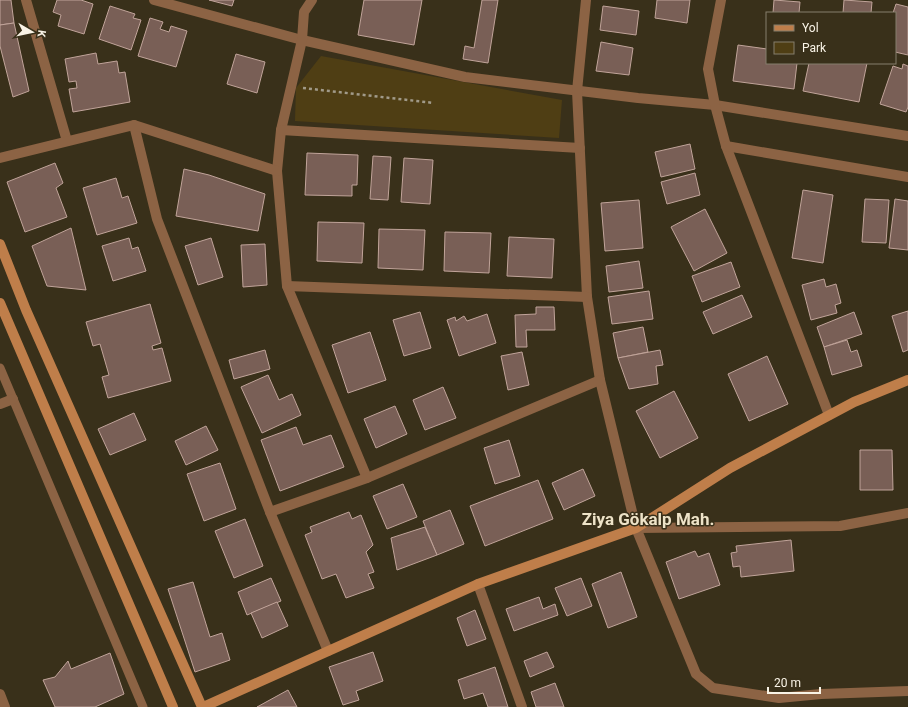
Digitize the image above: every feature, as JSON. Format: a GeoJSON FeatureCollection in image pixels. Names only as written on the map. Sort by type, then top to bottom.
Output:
{"type":"FeatureCollection","features":[{"type":"Feature","properties":{"kind":"main road"},"geometry":{"type":"LineString","coordinates":[[0,244],[26,310],[203,707],[478,584],[636,528],[730,468],[854,402],[908,380]]}},
{"type":"Feature","properties":{"kind":"main road"},"geometry":{"type":"LineString","coordinates":[[0,303],[2,315],[173,707]]}},
{"type":"Feature","properties":{"kind":"street"},"geometry":{"type":"LineString","coordinates":[[26,0],[67,141]]}},
{"type":"Feature","properties":{"kind":"street"},"geometry":{"type":"LineString","coordinates":[[154,0],[302,40],[466,77],[638,98],[715,105],[908,136]]}},
{"type":"Feature","properties":{"kind":"street"},"geometry":{"type":"LineString","coordinates":[[312,0],[304,12],[302,40],[281,130],[277,171],[287,286],[367,478]]}},
{"type":"Feature","properties":{"kind":"street"},"geometry":{"type":"LineString","coordinates":[[586,0],[577,91],[587,297],[600,380],[636,528],[696,674],[713,688],[780,703],[821,694],[908,691]]}},
{"type":"Feature","properties":{"kind":"street"},"geometry":{"type":"LineString","coordinates":[[721,0],[708,69],[715,105],[726,146],[829,415]]}},
{"type":"Feature","properties":{"kind":"street"},"geometry":{"type":"LineString","coordinates":[[134,125],[157,219],[270,512],[328,651]]}},
{"type":"Feature","properties":{"kind":"street"},"geometry":{"type":"LineString","coordinates":[[0,158],[134,125],[277,171]]}},
{"type":"Feature","properties":{"kind":"street"},"geometry":{"type":"LineString","coordinates":[[281,130],[580,148]]}},
{"type":"Feature","properties":{"kind":"street"},"geometry":{"type":"LineString","coordinates":[[726,146],[908,177]]}},
{"type":"Feature","properties":{"kind":"street"},"geometry":{"type":"LineString","coordinates":[[287,286],[587,297]]}},
{"type":"Feature","properties":{"kind":"street"},"geometry":{"type":"LineString","coordinates":[[270,512],[367,478],[600,380]]}},
{"type":"Feature","properties":{"kind":"street"},"geometry":{"type":"LineString","coordinates":[[0,404],[13,399]]}},
{"type":"Feature","properties":{"kind":"street"},"geometry":{"type":"LineString","coordinates":[[636,528],[840,526],[908,514]]}},
{"type":"Feature","properties":{"kind":"street"},"geometry":{"type":"LineString","coordinates":[[478,584],[522,707]]}},
{"type":"Feature","properties":{"kind":"street"},"geometry":{"type":"LineString","coordinates":[[0,694],[6,707]]}},
{"type":"Feature","properties":{"kind":"lane"},"geometry":{"type":"LineString","coordinates":[[0,368],[143,707]]}},
{"type":"Feature","properties":{"kind":"path"},"geometry":{"type":"LineString","coordinates":[[291,87],[434,103]]}},
{"type":"Feature","properties":{"kind":"green space"},"geometry":{"type":"Polygon","coordinates":[[[321,56],[562,100],[559,138],[295,121],[296,88],[321,56]]]}},
{"type":"Feature","properties":{"kind":"building"},"geometry":{"type":"Polygon","coordinates":[[[0,0],[11,0],[14,23],[0,25],[0,0]]]}},
{"type":"Feature","properties":{"kind":"building"},"geometry":{"type":"Polygon","coordinates":[[[57,0],[81,0],[93,4],[84,34],[58,26],[61,15],[53,12],[57,0]]]}},
{"type":"Feature","properties":{"kind":"building"},"geometry":{"type":"Polygon","coordinates":[[[209,0],[234,0],[232,6],[209,0]]]}},
{"type":"Feature","properties":{"kind":"building"},"geometry":{"type":"Polygon","coordinates":[[[364,0],[422,0],[414,45],[358,35],[364,0]]]}},
{"type":"Feature","properties":{"kind":"building"},"geometry":{"type":"Polygon","coordinates":[[[482,0],[498,0],[488,63],[463,59],[465,46],[474,48],[482,0]]]}},
{"type":"Feature","properties":{"kind":"building"},"geometry":{"type":"Polygon","coordinates":[[[657,0],[690,0],[687,23],[655,18],[657,0]]]}},
{"type":"Feature","properties":{"kind":"building"},"geometry":{"type":"Polygon","coordinates":[[[774,0],[800,2],[799,12],[773,12],[774,0]]]}},
{"type":"Feature","properties":{"kind":"building"},"geometry":{"type":"Polygon","coordinates":[[[844,0],[872,2],[871,12],[843,12],[844,0]]]}},
{"type":"Feature","properties":{"kind":"building"},"geometry":{"type":"Polygon","coordinates":[[[896,4],[908,7],[908,55],[896,52],[896,12],[893,12],[896,4]]]}},
{"type":"Feature","properties":{"kind":"building"},"geometry":{"type":"Polygon","coordinates":[[[110,6],[135,14],[133,18],[141,20],[131,50],[99,39],[110,6]]]}},
{"type":"Feature","properties":{"kind":"building"},"geometry":{"type":"Polygon","coordinates":[[[603,6],[639,11],[636,35],[600,30],[603,6]]]}},
{"type":"Feature","properties":{"kind":"building"},"geometry":{"type":"Polygon","coordinates":[[[150,18],[163,22],[160,29],[169,32],[171,26],[187,31],[176,67],[138,56],[150,18]]]}},
{"type":"Feature","properties":{"kind":"building"},"geometry":{"type":"Polygon","coordinates":[[[14,23],[29,91],[13,97],[0,46],[0,25],[14,23]]]}},
{"type":"Feature","properties":{"kind":"building"},"geometry":{"type":"Polygon","coordinates":[[[601,42],[633,48],[629,75],[596,71],[601,42]]]}},
{"type":"Feature","properties":{"kind":"building"},"geometry":{"type":"Polygon","coordinates":[[[738,45],[766,49],[766,64],[797,64],[794,89],[733,81],[738,45]]]}},
{"type":"Feature","properties":{"kind":"building"},"geometry":{"type":"Polygon","coordinates":[[[96,53],[98,64],[117,61],[119,73],[125,72],[130,102],[73,112],[69,89],[77,88],[76,81],[69,82],[65,59],[96,53]]]}},
{"type":"Feature","properties":{"kind":"building"},"geometry":{"type":"Polygon","coordinates":[[[236,54],[265,62],[257,93],[227,84],[236,54]]]}},
{"type":"Feature","properties":{"kind":"building"},"geometry":{"type":"Polygon","coordinates":[[[809,64],[867,64],[859,102],[803,91],[809,64]]]}},
{"type":"Feature","properties":{"kind":"building"},"geometry":{"type":"Polygon","coordinates":[[[903,64],[908,66],[908,107],[906,112],[880,104],[893,66],[902,69],[903,64]]]}},
{"type":"Feature","properties":{"kind":"building"},"geometry":{"type":"Polygon","coordinates":[[[690,144],[695,169],[661,177],[655,152],[690,144]]]}},
{"type":"Feature","properties":{"kind":"building"},"geometry":{"type":"Polygon","coordinates":[[[307,153],[358,155],[357,185],[352,185],[352,196],[305,195],[307,153]]]}},
{"type":"Feature","properties":{"kind":"building"},"geometry":{"type":"Polygon","coordinates":[[[373,156],[391,157],[388,200],[370,199],[373,156]]]}},
{"type":"Feature","properties":{"kind":"building"},"geometry":{"type":"Polygon","coordinates":[[[404,158],[433,160],[430,204],[401,202],[404,158]]]}},
{"type":"Feature","properties":{"kind":"building"},"geometry":{"type":"Polygon","coordinates":[[[55,163],[63,183],[56,188],[67,217],[25,232],[7,182],[55,163]]]}},
{"type":"Feature","properties":{"kind":"building"},"geometry":{"type":"Polygon","coordinates":[[[184,169],[209,175],[265,194],[258,231],[176,216],[184,169]]]}},
{"type":"Feature","properties":{"kind":"building"},"geometry":{"type":"Polygon","coordinates":[[[695,173],[700,195],[667,204],[661,182],[695,173]]]}},
{"type":"Feature","properties":{"kind":"building"},"geometry":{"type":"Polygon","coordinates":[[[116,178],[122,198],[128,196],[137,223],[97,235],[83,188],[116,178]]]}},
{"type":"Feature","properties":{"kind":"building"},"geometry":{"type":"Polygon","coordinates":[[[803,190],[833,195],[823,263],[792,258],[803,190]]]}},
{"type":"Feature","properties":{"kind":"building"},"geometry":{"type":"Polygon","coordinates":[[[865,199],[889,200],[886,243],[862,242],[865,199]]]}},
{"type":"Feature","properties":{"kind":"building"},"geometry":{"type":"Polygon","coordinates":[[[895,199],[908,201],[908,250],[889,248],[895,199]]]}},
{"type":"Feature","properties":{"kind":"building"},"geometry":{"type":"Polygon","coordinates":[[[639,200],[643,248],[605,251],[601,203],[639,200]]]}},
{"type":"Feature","properties":{"kind":"building"},"geometry":{"type":"Polygon","coordinates":[[[705,209],[727,253],[694,271],[671,227],[705,209]]]}},
{"type":"Feature","properties":{"kind":"building"},"geometry":{"type":"Polygon","coordinates":[[[318,222],[364,223],[362,263],[317,261],[318,222]]]}},
{"type":"Feature","properties":{"kind":"building"},"geometry":{"type":"Polygon","coordinates":[[[71,228],[86,290],[47,286],[32,246],[71,228]]]}},
{"type":"Feature","properties":{"kind":"building"},"geometry":{"type":"Polygon","coordinates":[[[379,229],[425,230],[423,270],[378,268],[379,229]]]}},
{"type":"Feature","properties":{"kind":"building"},"geometry":{"type":"Polygon","coordinates":[[[445,232],[491,233],[489,273],[444,271],[445,232]]]}},
{"type":"Feature","properties":{"kind":"building"},"geometry":{"type":"Polygon","coordinates":[[[509,237],[554,239],[552,278],[507,276],[509,237]]]}},
{"type":"Feature","properties":{"kind":"building"},"geometry":{"type":"Polygon","coordinates":[[[129,238],[132,249],[138,247],[146,271],[113,281],[102,246],[129,238]]]}},
{"type":"Feature","properties":{"kind":"building"},"geometry":{"type":"Polygon","coordinates":[[[211,238],[223,277],[198,285],[185,246],[211,238]]]}},
{"type":"Feature","properties":{"kind":"building"},"geometry":{"type":"Polygon","coordinates":[[[265,244],[267,285],[243,287],[241,245],[265,244]]]}},
{"type":"Feature","properties":{"kind":"building"},"geometry":{"type":"Polygon","coordinates":[[[639,261],[643,288],[609,292],[606,266],[639,261]]]}},
{"type":"Feature","properties":{"kind":"building"},"geometry":{"type":"Polygon","coordinates":[[[731,262],[740,287],[702,302],[692,276],[731,262]]]}},
{"type":"Feature","properties":{"kind":"building"},"geometry":{"type":"Polygon","coordinates":[[[824,279],[826,287],[836,284],[841,303],[835,305],[837,313],[811,320],[802,285],[824,279]]]}},
{"type":"Feature","properties":{"kind":"building"},"geometry":{"type":"Polygon","coordinates":[[[649,291],[653,319],[612,324],[608,297],[649,291]]]}},
{"type":"Feature","properties":{"kind":"building"},"geometry":{"type":"Polygon","coordinates":[[[742,295],[752,317],[713,334],[703,312],[742,295]]]}},
{"type":"Feature","properties":{"kind":"building"},"geometry":{"type":"Polygon","coordinates":[[[150,304],[161,343],[152,346],[153,350],[162,348],[171,381],[108,398],[102,377],[109,375],[100,344],[93,346],[86,322],[150,304]]]}},
{"type":"Feature","properties":{"kind":"building"},"geometry":{"type":"Polygon","coordinates":[[[536,307],[554,307],[555,330],[526,330],[527,347],[516,347],[515,315],[536,314],[536,307]]]}},
{"type":"Feature","properties":{"kind":"building"},"geometry":{"type":"Polygon","coordinates":[[[908,311],[908,350],[903,352],[892,316],[908,311]]]}},
{"type":"Feature","properties":{"kind":"building"},"geometry":{"type":"Polygon","coordinates":[[[420,312],[431,348],[404,356],[393,320],[420,312]]]}},
{"type":"Feature","properties":{"kind":"building"},"geometry":{"type":"Polygon","coordinates":[[[854,312],[862,334],[824,347],[817,327],[854,312]]]}},
{"type":"Feature","properties":{"kind":"building"},"geometry":{"type":"Polygon","coordinates":[[[487,314],[496,343],[459,356],[447,320],[455,317],[456,321],[464,316],[467,321],[487,314]]]}},
{"type":"Feature","properties":{"kind":"building"},"geometry":{"type":"Polygon","coordinates":[[[643,327],[648,352],[618,358],[613,333],[643,327]]]}},
{"type":"Feature","properties":{"kind":"building"},"geometry":{"type":"Polygon","coordinates":[[[370,332],[386,380],[348,393],[332,345],[370,332]]]}},
{"type":"Feature","properties":{"kind":"building"},"geometry":{"type":"Polygon","coordinates":[[[847,340],[851,352],[857,350],[862,366],[832,375],[824,347],[847,340]]]}},
{"type":"Feature","properties":{"kind":"building"},"geometry":{"type":"Polygon","coordinates":[[[265,350],[270,369],[234,379],[229,360],[265,350]]]}},
{"type":"Feature","properties":{"kind":"building"},"geometry":{"type":"Polygon","coordinates":[[[660,350],[663,365],[656,366],[658,384],[629,389],[618,358],[660,350]]]}},
{"type":"Feature","properties":{"kind":"building"},"geometry":{"type":"Polygon","coordinates":[[[522,352],[529,385],[508,390],[501,356],[522,352]]]}},
{"type":"Feature","properties":{"kind":"building"},"geometry":{"type":"Polygon","coordinates":[[[767,356],[788,404],[749,421],[728,374],[767,356]]]}},
{"type":"Feature","properties":{"kind":"building"},"geometry":{"type":"Polygon","coordinates":[[[268,375],[279,400],[292,394],[301,415],[262,433],[241,387],[268,375]]]}},
{"type":"Feature","properties":{"kind":"building"},"geometry":{"type":"Polygon","coordinates":[[[443,387],[456,418],[425,430],[413,400],[443,387]]]}},
{"type":"Feature","properties":{"kind":"building"},"geometry":{"type":"Polygon","coordinates":[[[674,391],[698,438],[660,458],[636,411],[674,391]]]}},
{"type":"Feature","properties":{"kind":"building"},"geometry":{"type":"Polygon","coordinates":[[[395,406],[407,434],[376,448],[364,419],[395,406]]]}},
{"type":"Feature","properties":{"kind":"building"},"geometry":{"type":"Polygon","coordinates":[[[134,413],[146,440],[110,455],[98,429],[134,413]]]}},
{"type":"Feature","properties":{"kind":"building"},"geometry":{"type":"Polygon","coordinates":[[[206,426],[218,450],[186,465],[175,441],[206,426]]]}},
{"type":"Feature","properties":{"kind":"building"},"geometry":{"type":"Polygon","coordinates":[[[296,427],[303,445],[331,435],[344,467],[280,491],[261,440],[296,427]]]}},
{"type":"Feature","properties":{"kind":"building"},"geometry":{"type":"Polygon","coordinates":[[[509,440],[520,476],[495,484],[484,448],[509,440]]]}},
{"type":"Feature","properties":{"kind":"building"},"geometry":{"type":"Polygon","coordinates":[[[860,450],[892,450],[893,490],[860,490],[860,450]]]}},
{"type":"Feature","properties":{"kind":"building"},"geometry":{"type":"Polygon","coordinates":[[[220,463],[236,509],[204,521],[187,474],[220,463]]]}},
{"type":"Feature","properties":{"kind":"building"},"geometry":{"type":"Polygon","coordinates":[[[583,469],[595,496],[564,510],[552,483],[583,469]]]}},
{"type":"Feature","properties":{"kind":"building"},"geometry":{"type":"Polygon","coordinates":[[[538,480],[553,519],[485,546],[470,506],[538,480]]]}},
{"type":"Feature","properties":{"kind":"building"},"geometry":{"type":"Polygon","coordinates":[[[403,484],[417,517],[387,529],[373,496],[403,484]]]}},
{"type":"Feature","properties":{"kind":"building"},"geometry":{"type":"Polygon","coordinates":[[[450,510],[464,544],[437,555],[423,521],[450,510]]]}},
{"type":"Feature","properties":{"kind":"building"},"geometry":{"type":"Polygon","coordinates":[[[349,512],[352,519],[361,515],[373,545],[366,552],[374,572],[368,574],[374,588],[346,598],[336,574],[322,579],[305,535],[312,532],[310,527],[349,512]]]}},
{"type":"Feature","properties":{"kind":"building"},"geometry":{"type":"Polygon","coordinates":[[[245,519],[263,566],[234,578],[215,531],[245,519]]]}},
{"type":"Feature","properties":{"kind":"building"},"geometry":{"type":"Polygon","coordinates":[[[425,527],[437,555],[397,570],[391,538],[425,527]]]}},
{"type":"Feature","properties":{"kind":"building"},"geometry":{"type":"Polygon","coordinates":[[[791,540],[794,571],[741,577],[740,566],[733,567],[731,553],[737,552],[736,546],[791,540]]]}},
{"type":"Feature","properties":{"kind":"building"},"geometry":{"type":"Polygon","coordinates":[[[695,551],[698,557],[709,553],[720,585],[679,599],[666,562],[695,551]]]}},
{"type":"Feature","properties":{"kind":"building"},"geometry":{"type":"Polygon","coordinates":[[[621,572],[637,617],[608,628],[592,584],[621,572]]]}},
{"type":"Feature","properties":{"kind":"building"},"geometry":{"type":"Polygon","coordinates":[[[271,578],[281,601],[247,615],[238,592],[271,578]]]}},
{"type":"Feature","properties":{"kind":"building"},"geometry":{"type":"Polygon","coordinates":[[[581,578],[592,606],[567,616],[555,588],[581,578]]]}},
{"type":"Feature","properties":{"kind":"building"},"geometry":{"type":"Polygon","coordinates":[[[193,582],[210,637],[222,633],[230,660],[195,672],[168,589],[193,582]]]}},
{"type":"Feature","properties":{"kind":"building"},"geometry":{"type":"Polygon","coordinates":[[[539,597],[543,609],[555,604],[558,615],[514,631],[506,609],[539,597]]]}},
{"type":"Feature","properties":{"kind":"building"},"geometry":{"type":"Polygon","coordinates":[[[277,602],[288,626],[262,638],[251,613],[277,602]]]}},
{"type":"Feature","properties":{"kind":"building"},"geometry":{"type":"Polygon","coordinates":[[[475,610],[486,639],[467,646],[457,618],[475,610]]]}},
{"type":"Feature","properties":{"kind":"building"},"geometry":{"type":"Polygon","coordinates":[[[373,652],[383,681],[356,691],[359,700],[343,705],[329,667],[373,652]]]}},
{"type":"Feature","properties":{"kind":"building"},"geometry":{"type":"Polygon","coordinates":[[[547,652],[554,667],[530,677],[524,661],[547,652]]]}},
{"type":"Feature","properties":{"kind":"building"},"geometry":{"type":"Polygon","coordinates":[[[110,653],[124,694],[95,707],[55,707],[43,680],[55,677],[68,661],[71,669],[110,653]]]}},
{"type":"Feature","properties":{"kind":"building"},"geometry":{"type":"Polygon","coordinates":[[[495,667],[508,707],[488,707],[483,693],[464,699],[458,680],[495,667]]]}},
{"type":"Feature","properties":{"kind":"building"},"geometry":{"type":"Polygon","coordinates":[[[555,683],[564,707],[536,707],[531,692],[555,683]]]}},
{"type":"Feature","properties":{"kind":"building"},"geometry":{"type":"Polygon","coordinates":[[[288,690],[297,707],[257,707],[288,690]]]}},
{"type":"Feature","properties":{"kind":"district","name":"Ziya Gökalp Mah."},"geometry":{"type":"Point","coordinates":[648,519]}}]}
